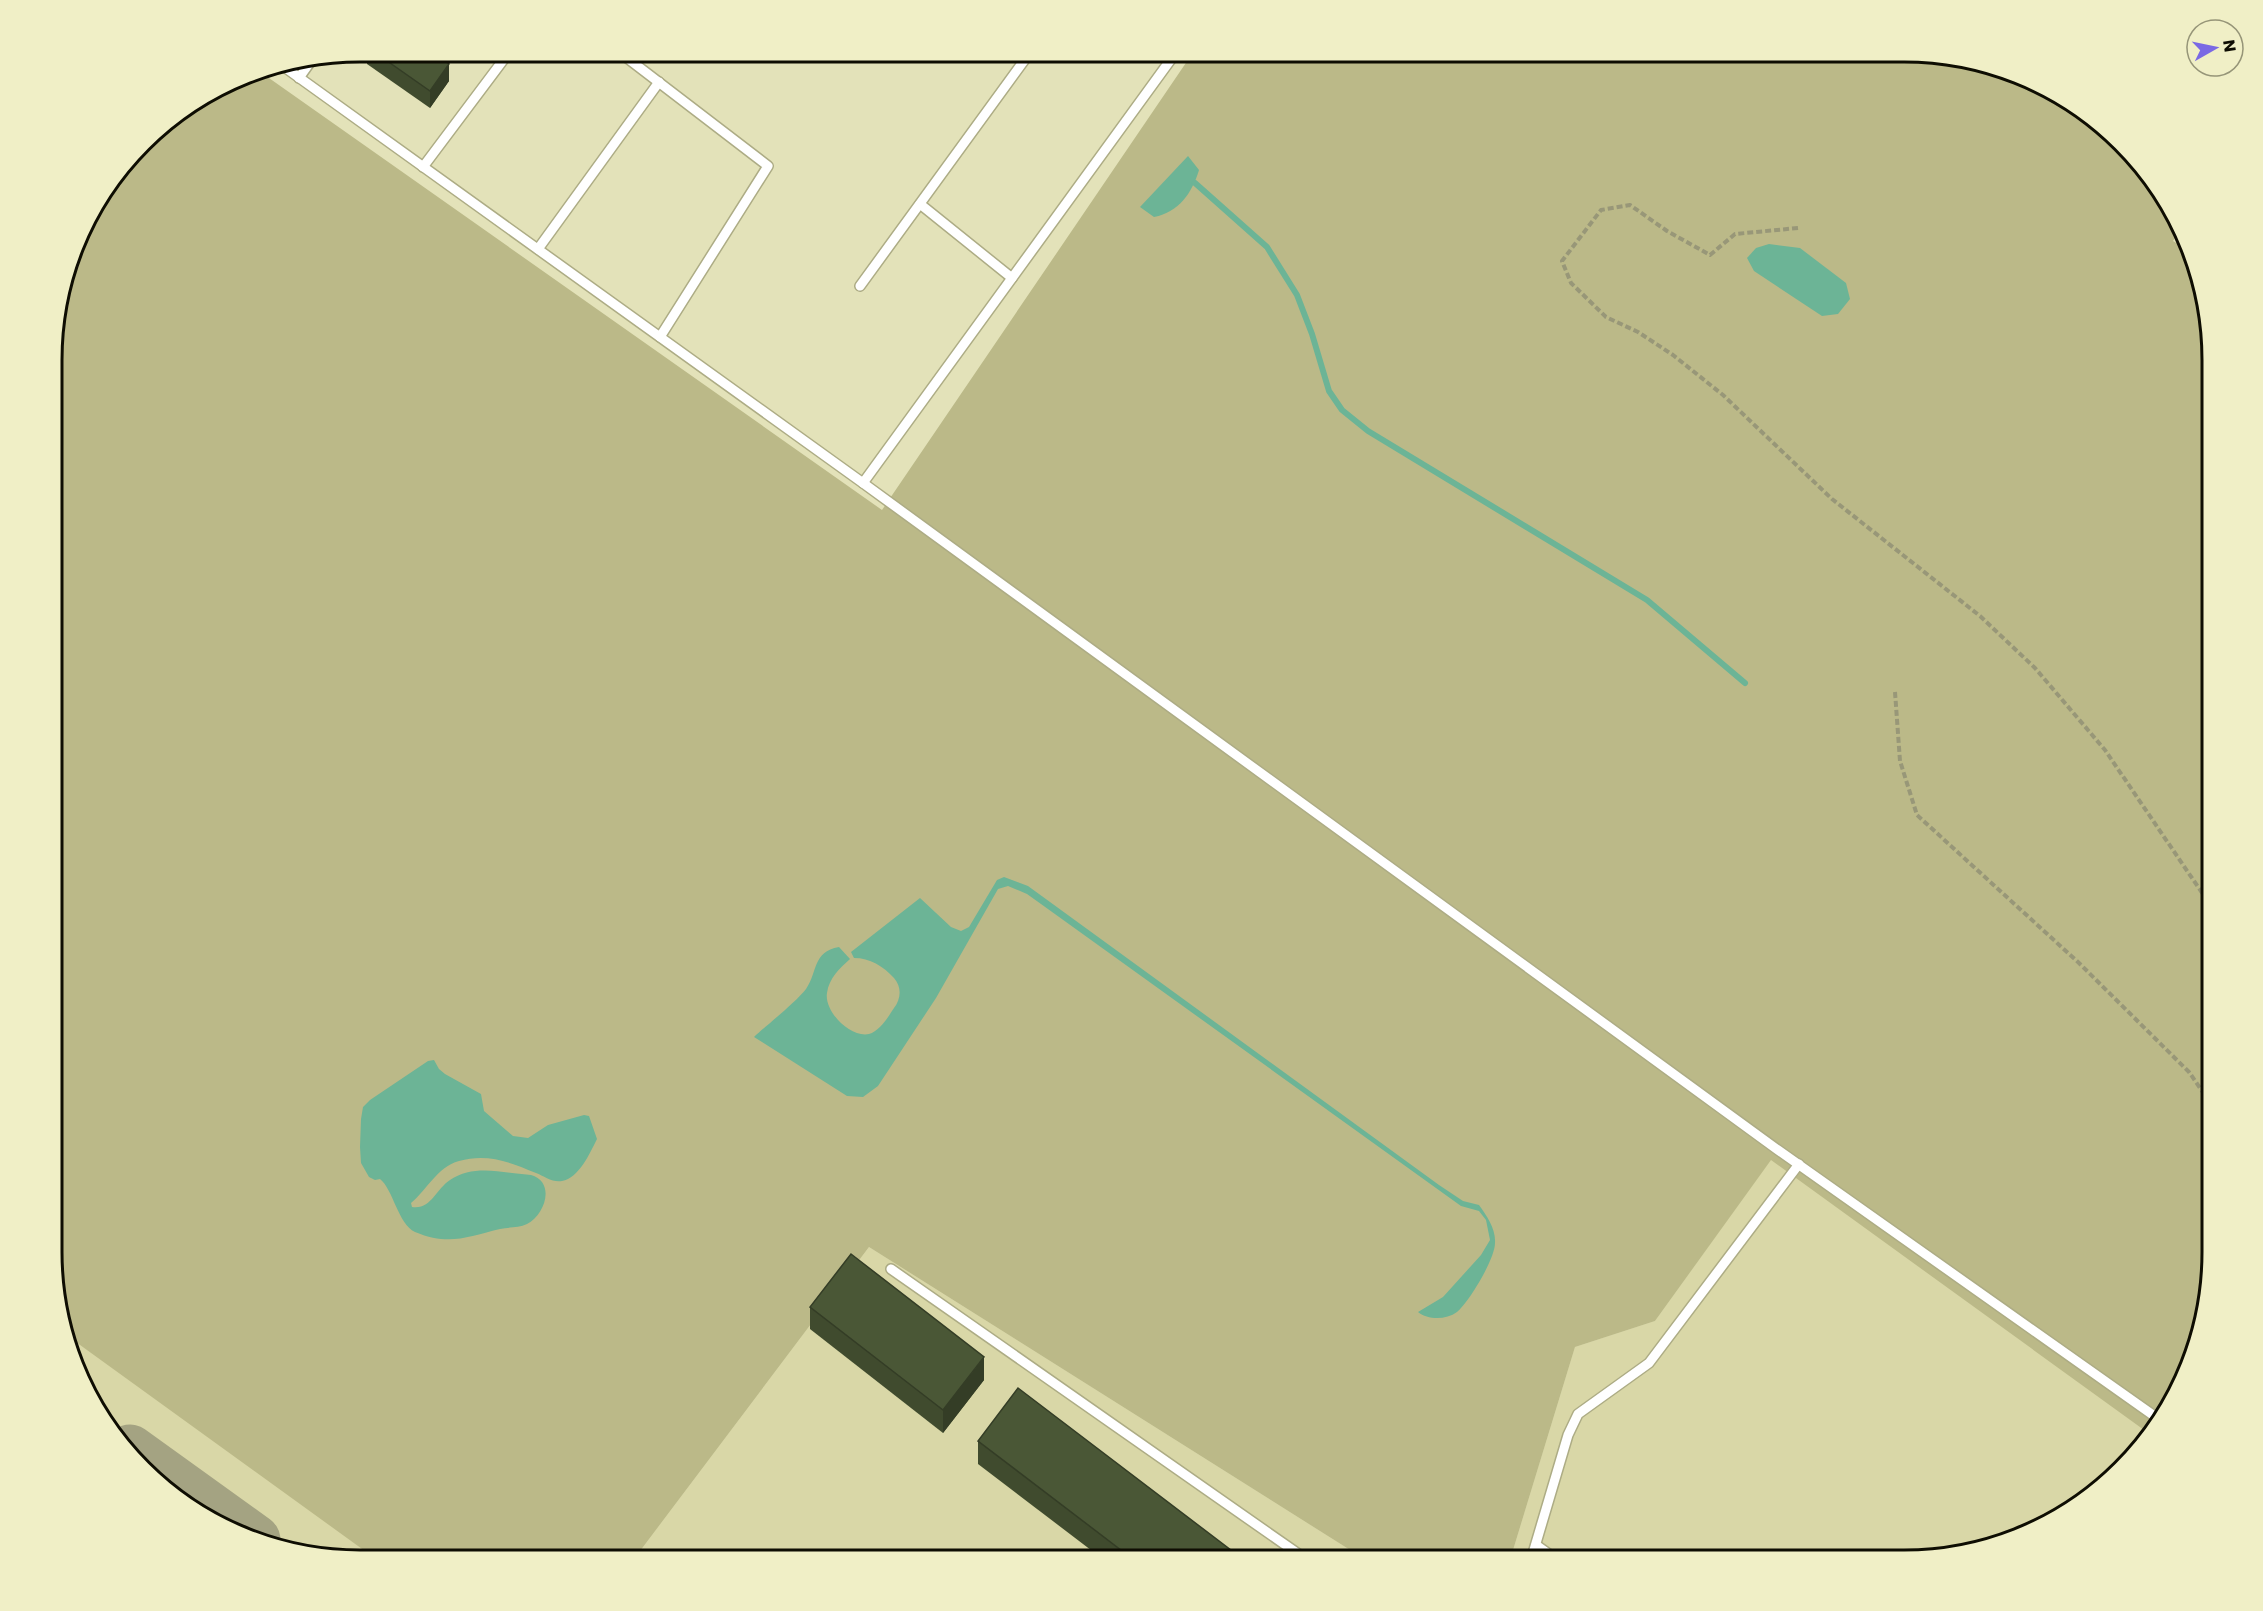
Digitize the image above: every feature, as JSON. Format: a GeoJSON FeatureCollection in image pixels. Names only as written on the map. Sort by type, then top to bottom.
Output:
{"type":"FeatureCollection","features":[{"type":"Feature","properties":{"kind":"lane"},"geometry":{"type":"LineString","coordinates":[[423,167],[502,62]]}},
{"type":"Feature","properties":{"kind":"lane"},"geometry":{"type":"LineString","coordinates":[[633,62],[768,166],[660,337]]}},
{"type":"Feature","properties":{"kind":"lane"},"geometry":{"type":"LineString","coordinates":[[860,286],[1023,62]]}},
{"type":"Feature","properties":{"kind":"lane"},"geometry":{"type":"LineString","coordinates":[[863,483],[1169,62]]}},
{"type":"Feature","properties":{"kind":"lane"},"geometry":{"type":"LineString","coordinates":[[299,78],[307,66]]}},
{"type":"Feature","properties":{"kind":"lane"},"geometry":{"type":"LineString","coordinates":[[289,70],[863,483],[1799,1164],[2153,1415]]}},
{"type":"Feature","properties":{"kind":"lane"},"geometry":{"type":"LineString","coordinates":[[538,249],[659,82]]}},
{"type":"Feature","properties":{"kind":"lane"},"geometry":{"type":"LineString","coordinates":[[920,204],[1012,278]]}},
{"type":"Feature","properties":{"kind":"lane"},"geometry":{"type":"LineString","coordinates":[[1535,1550],[1568,1435],[1578,1414],[1649,1363],[1799,1164]]}},
{"type":"Feature","properties":{"kind":"lane"},"geometry":{"type":"LineString","coordinates":[[891,1269],[1293,1550]]}},
{"type":"Feature","properties":{"kind":"lane"},"geometry":{"type":"LineString","coordinates":[[1536,1545],[1543,1550]]}},
{"type":"Feature","properties":{"kind":"path"},"geometry":{"type":"LineString","coordinates":[[1798,228],[1735,234],[1710,255],[1667,231],[1630,205],[1601,210],[1562,261],[1571,283],[1606,317],[1638,332],[1673,355],[1723,395],[1832,499],[1980,616],[2036,668],[2105,750],[2202,893]]}},
{"type":"Feature","properties":{"kind":"path"},"geometry":{"type":"LineString","coordinates":[[1895,692],[1900,760],[1917,815],[2079,963],[2189,1072],[2202,1091]]}},
{"type":"Feature","properties":{"kind":"shaded area"},"geometry":{"type":"Polygon","coordinates":[[[1187,62],[1923,62],[1962,67],[2000,77],[2053,101],[2085,123],[2128,163],[2162,210],[2171,227],[2176,237],[2173,241],[2179,244],[2186,263],[2196,301],[2202,359],[2201,1271],[2196,1310],[2186,1348],[2162,1401],[2143,1429],[1771,1160],[1655,1321],[1575,1347],[1513,1550],[1350,1550],[869,1247],[641,1550],[364,1550],[75,1342],[67,1310],[62,1271],[62,340],[67,301],[84,245],[101,210],[135,163],[163,135],[210,101],[266,76],[882,510],[1187,62]]]}},
{"type":"Feature","properties":{"kind":"shaded area"},"geometry":{"type":"Polygon","coordinates":[[[1188,156],[1199,170],[1193,186],[1183,200],[1171,211],[1154,217],[1140,207],[1188,156]]]}},
{"type":"Feature","properties":{"kind":"shaded area"},"geometry":{"type":"Polygon","coordinates":[[[1769,244],[1800,248],[1846,283],[1850,299],[1838,314],[1822,316],[1754,271],[1747,258],[1756,248],[1769,244]]]}},
{"type":"Feature","properties":{"kind":"shaded area"},"geometry":{"type":"Polygon","coordinates":[[[1004,877],[1028,886],[1439,1185],[1463,1201],[1479,1205],[1492,1228],[1495,1238],[1494,1250],[1480,1280],[1462,1307],[1453,1315],[1442,1318],[1432,1318],[1418,1312],[1443,1297],[1481,1255],[1490,1240],[1486,1220],[1479,1211],[1461,1206],[1027,894],[1008,886],[998,889],[936,998],[878,1086],[863,1097],[847,1096],[754,1037],[806,989],[824,953],[839,947],[850,959],[830,983],[827,1000],[830,1008],[840,1022],[854,1032],[869,1034],[877,1030],[896,1004],[900,993],[898,985],[881,966],[865,959],[854,958],[851,952],[920,898],[951,927],[961,931],[969,927],[997,880],[1004,877]]]}},
{"type":"Feature","properties":{"kind":"shaded area"},"geometry":{"type":"Polygon","coordinates":[[[434,1060],[445,1074],[481,1094],[484,1111],[513,1136],[528,1138],[548,1125],[584,1115],[589,1116],[597,1139],[579,1170],[568,1179],[552,1180],[517,1165],[489,1158],[469,1159],[444,1168],[411,1203],[412,1207],[424,1205],[450,1180],[472,1171],[488,1170],[531,1175],[543,1184],[545,1199],[539,1214],[527,1224],[458,1239],[438,1239],[415,1232],[404,1222],[385,1184],[380,1179],[375,1180],[369,1177],[361,1163],[363,1107],[428,1061],[434,1060]]]}},
{"type":"Feature","properties":{"kind":"shaded area"},"geometry":{"type":"Polygon","coordinates":[[[1771,1159],[2168,1390],[2128,1448],[2085,1488],[2036,1519],[2000,1534],[1962,1544],[1904,1550],[1513,1550],[1575,1347],[1655,1321],[1771,1159]]]}},
{"type":"Feature","properties":{"kind":"shaded area"},"geometry":{"type":"Polygon","coordinates":[[[62,1247],[481,1550],[359,1550],[301,1544],[263,1534],[227,1519],[178,1488],[135,1448],[101,1401],[92,1384],[77,1348],[67,1310],[62,1271],[62,1247]]]}},
{"type":"Feature","properties":{"kind":"shaded area"},"geometry":{"type":"Polygon","coordinates":[[[869,1247],[1350,1550],[641,1550],[869,1247]]]}},
{"type":"Feature","properties":{"kind":"building"},"geometry":{"type":"Polygon","coordinates":[[[389,62],[446,62],[449,64],[430,91],[389,62]]]}},
{"type":"Feature","properties":{"kind":"building"},"geometry":{"type":"Polygon","coordinates":[[[851,1254],[984,1357],[943,1410],[810,1307],[851,1254]]]}},
{"type":"Feature","properties":{"kind":"building"},"geometry":{"type":"Polygon","coordinates":[[[1018,1388],[1231,1550],[1121,1550],[978,1441],[1018,1388]]]}},
{"type":"Feature","properties":{"kind":"waterway"},"geometry":{"type":"LineString","coordinates":[[1195,183],[1267,247],[1297,295],[1312,334],[1329,391],[1342,410],[1368,431],[1647,600],[1745,683]]}},
{"type":"Feature","properties":{"kind":"taxiway"},"geometry":{"type":"LineString","coordinates":[[155,1468],[223,1517]]}}]}
